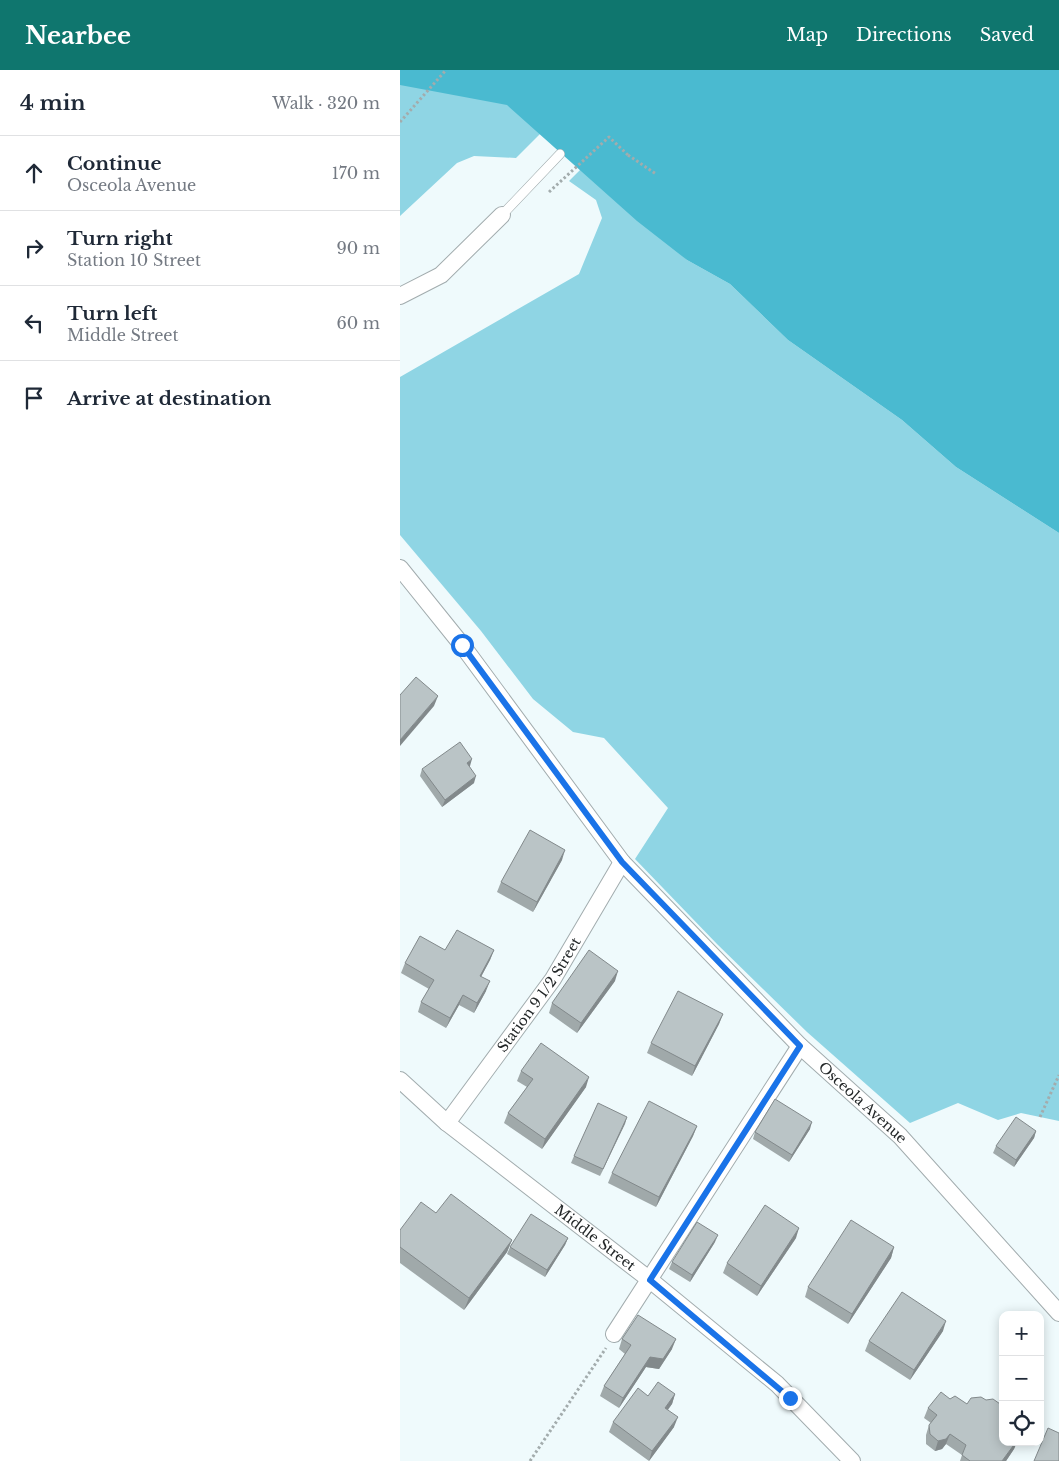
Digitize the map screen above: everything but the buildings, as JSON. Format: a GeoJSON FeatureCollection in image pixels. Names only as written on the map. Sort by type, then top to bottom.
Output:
{"type":"FeatureCollection","features":[{"type":"Feature","properties":{"kind":"street"},"geometry":{"type":"LineString","coordinates":[[400,296],[441,275],[502,215]]}},
{"type":"Feature","properties":{"kind":"street","name":"Osceola Avenue"},"geometry":{"type":"LineString","coordinates":[[400,568],[462,645],[622,862],[800,1046],[900,1136],[1059,1313]]}},
{"type":"Feature","properties":{"kind":"street","name":"Station 9 1/2 Street"},"geometry":{"type":"LineString","coordinates":[[447,1123],[553,979],[622,862]]}},
{"type":"Feature","properties":{"kind":"street"},"geometry":{"type":"LineString","coordinates":[[614,1334],[800,1046]]}},
{"type":"Feature","properties":{"kind":"street","name":"Middle Street"},"geometry":{"type":"LineString","coordinates":[[400,1080],[447,1123],[650,1280],[777,1384],[852,1461]]}},
{"type":"Feature","properties":{"kind":"lane"},"geometry":{"type":"LineString","coordinates":[[502,215],[560,154]]}},
{"type":"Feature","properties":{"kind":"path"},"geometry":{"type":"LineString","coordinates":[[400,122],[446,70]]}},
{"type":"Feature","properties":{"kind":"path"},"geometry":{"type":"LineString","coordinates":[[550,192],[609,137],[629,156]]}},
{"type":"Feature","properties":{"kind":"path"},"geometry":{"type":"LineString","coordinates":[[625,153],[656,174]]}},
{"type":"Feature","properties":{"kind":"path"},"geometry":{"type":"LineString","coordinates":[[1040,1117],[1059,1075]]}},
{"type":"Feature","properties":{"kind":"path"},"geometry":{"type":"LineString","coordinates":[[530,1461],[614,1334]]}},
{"type":"Feature","properties":{"kind":"shaded area"},"geometry":{"type":"Polygon","coordinates":[[[400,70],[561,113],[516,158],[474,156],[457,163],[400,216],[400,70]]]}},
{"type":"Feature","properties":{"kind":"shaded area"},"geometry":{"type":"Polygon","coordinates":[[[400,70],[1059,70],[1059,533],[956,467],[902,420],[788,340],[730,284],[687,260],[637,221],[507,105],[400,85],[400,70]]]}},
{"type":"Feature","properties":{"kind":"shaded area"},"geometry":{"type":"Polygon","coordinates":[[[584,166],[687,260],[730,284],[788,340],[902,420],[956,467],[1059,533],[1059,1121],[1021,1113],[998,1120],[958,1103],[910,1123],[807,1032],[717,944],[635,859],[668,808],[604,738],[573,732],[533,699],[481,631],[400,535],[400,377],[579,274],[602,218],[596,200],[569,181],[584,166]]]}},
{"type":"Feature","properties":{"kind":"route"},"geometry":{"type":"LineString","coordinates":[[462,645],[622,862],[800,1046],[650,1280],[777,1384],[790,1398]]}}]}
